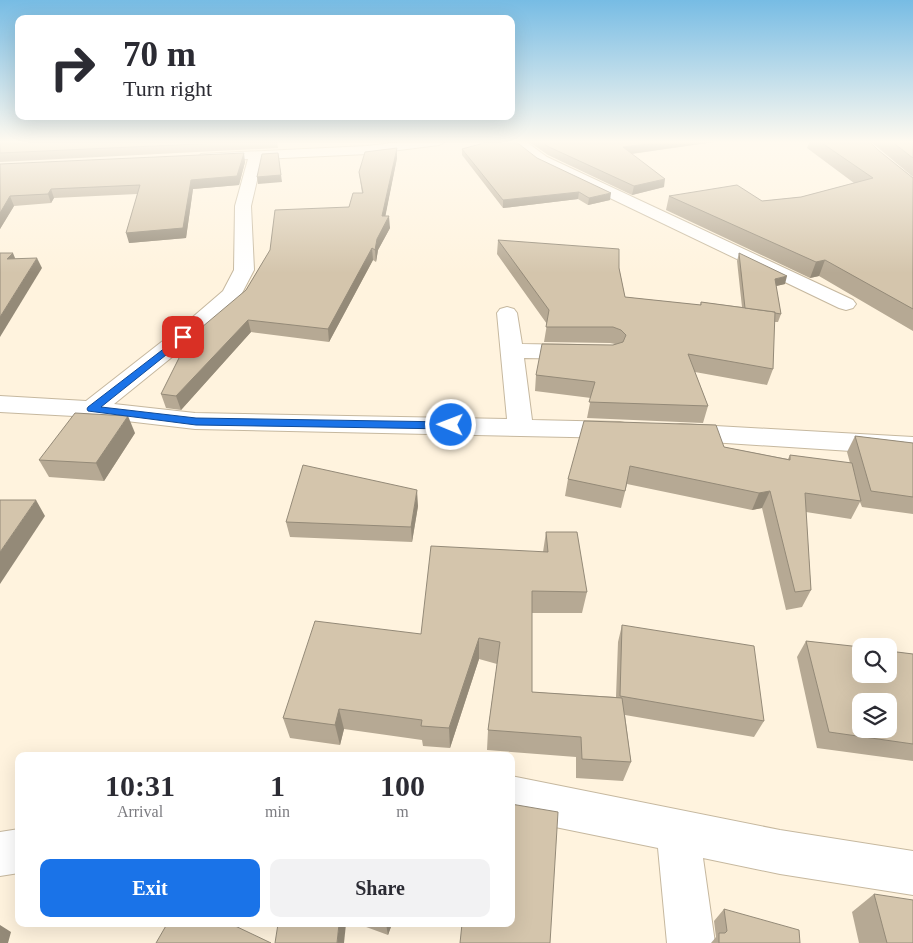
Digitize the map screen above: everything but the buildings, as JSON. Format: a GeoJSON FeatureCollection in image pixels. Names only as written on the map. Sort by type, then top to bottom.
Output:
{"type":"FeatureCollection","features":[{"type":"Feature","properties":{"kind":"street"},"geometry":{"type":"LineString","coordinates":[[92,409],[195,327],[230,295],[236,287],[244,270],[243,206],[248,185]]}},
{"type":"Feature","properties":{"kind":"street"},"geometry":{"type":"LineString","coordinates":[[592,185],[846,304]]}},
{"type":"Feature","properties":{"kind":"street"},"geometry":{"type":"LineString","coordinates":[[507,313],[520,426]]}},
{"type":"Feature","properties":{"kind":"street"},"geometry":{"type":"LineString","coordinates":[[512,351],[600,352]]}},
{"type":"Feature","properties":{"kind":"street"},"geometry":{"type":"LineString","coordinates":[[0,404],[92,409],[196,421],[520,426],[832,439],[913,446]]}},
{"type":"Feature","properties":{"kind":"street"},"geometry":{"type":"LineString","coordinates":[[515,798],[780,852],[913,873]]}},
{"type":"Feature","properties":{"kind":"street"},"geometry":{"type":"LineString","coordinates":[[678,832],[692,943]]}},
{"type":"Feature","properties":{"kind":"street"},"geometry":{"type":"LineString","coordinates":[[0,854],[15,852]]}},
{"type":"Feature","properties":{"kind":"route"},"geometry":{"type":"LineString","coordinates":[[183,337],[92,409],[196,421],[451,425]]}}]}
